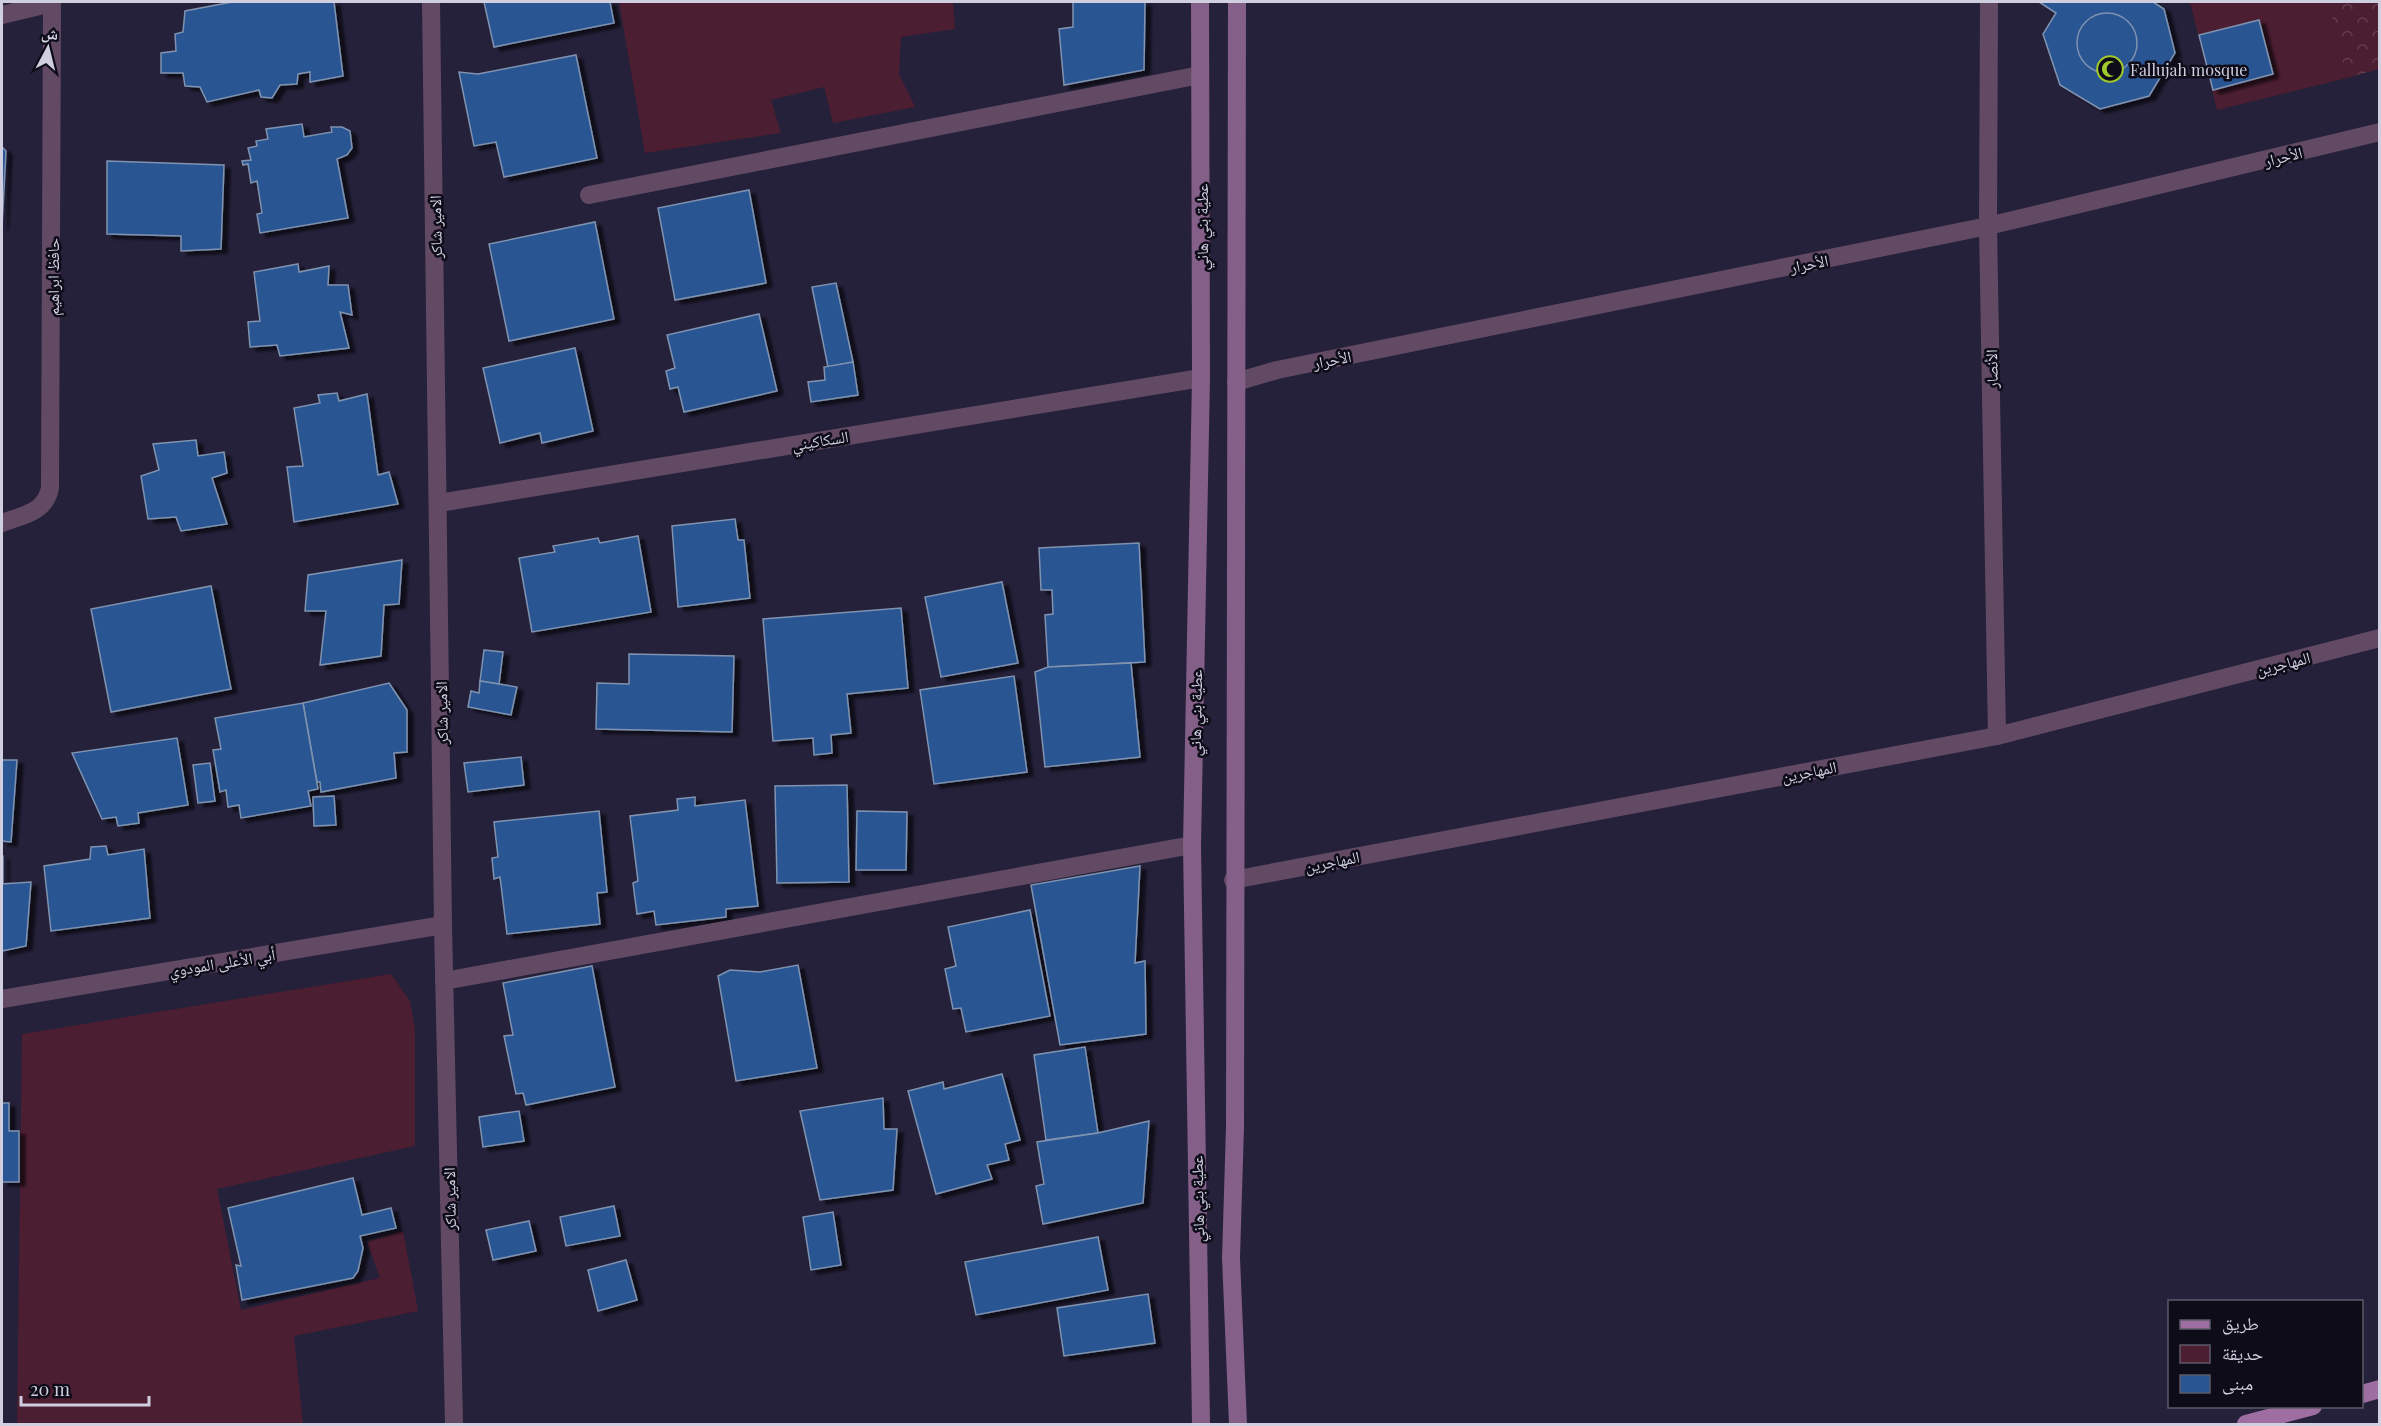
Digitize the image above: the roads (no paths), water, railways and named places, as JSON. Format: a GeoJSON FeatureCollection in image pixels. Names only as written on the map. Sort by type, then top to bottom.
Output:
{"type":"FeatureCollection","features":[{"type":"Feature","properties":{"kind":"main road","name":"عطية بني هاني"},"geometry":{"type":"LineString","coordinates":[[1200,2],[1201,378],[1192,844],[1201,1425]]}},
{"type":"Feature","properties":{"kind":"main road"},"geometry":{"type":"LineString","coordinates":[[1237,2],[1234,1127],[1231,1258],[1238,1425]]}},
{"type":"Feature","properties":{"kind":"main road"},"geometry":{"type":"LineString","coordinates":[[2363,1393],[2379,1389]]}},
{"type":"Feature","properties":{"kind":"main road"},"geometry":{"type":"LineString","coordinates":[[2246,1425],[2309,1408]]}},
{"type":"Feature","properties":{"kind":"street"},"geometry":{"type":"LineString","coordinates":[[2,15],[52,2]]}},
{"type":"Feature","properties":{"kind":"street","name":"حافظ ابراهيم"},"geometry":{"type":"LineString","coordinates":[[2,523],[39,508],[47,501],[50,488],[52,2]]}},
{"type":"Feature","properties":{"kind":"street","name":"الامير شاكر"},"geometry":{"type":"LineString","coordinates":[[431,2],[443,925],[454,1425]]}},
{"type":"Feature","properties":{"kind":"street","name":"الأنصار"},"geometry":{"type":"LineString","coordinates":[[1989,2],[1988,226],[1997,736]]}},
{"type":"Feature","properties":{"kind":"street"},"geometry":{"type":"LineString","coordinates":[[589,195],[1200,75]]}},
{"type":"Feature","properties":{"kind":"street","name":"الأحرار"},"geometry":{"type":"LineString","coordinates":[[1236,382],[1277,370],[1988,226],[2379,132]]}},
{"type":"Feature","properties":{"kind":"street","name":"السكاكيني"},"geometry":{"type":"LineString","coordinates":[[439,503],[1201,378]]}},
{"type":"Feature","properties":{"kind":"street","name":"المهاجرين"},"geometry":{"type":"LineString","coordinates":[[1233,880],[1997,736],[2379,638]]}},
{"type":"Feature","properties":{"kind":"street"},"geometry":{"type":"LineString","coordinates":[[444,981],[1192,844]]}},
{"type":"Feature","properties":{"kind":"street","name":"أبي الأعلى المودوي"},"geometry":{"type":"LineString","coordinates":[[2,999],[443,925]]}},
{"type":"Feature","properties":{"kind":"place","name":"Fallujah mosque"},"geometry":{"type":"Point","coordinates":[2110,69]}}]}
